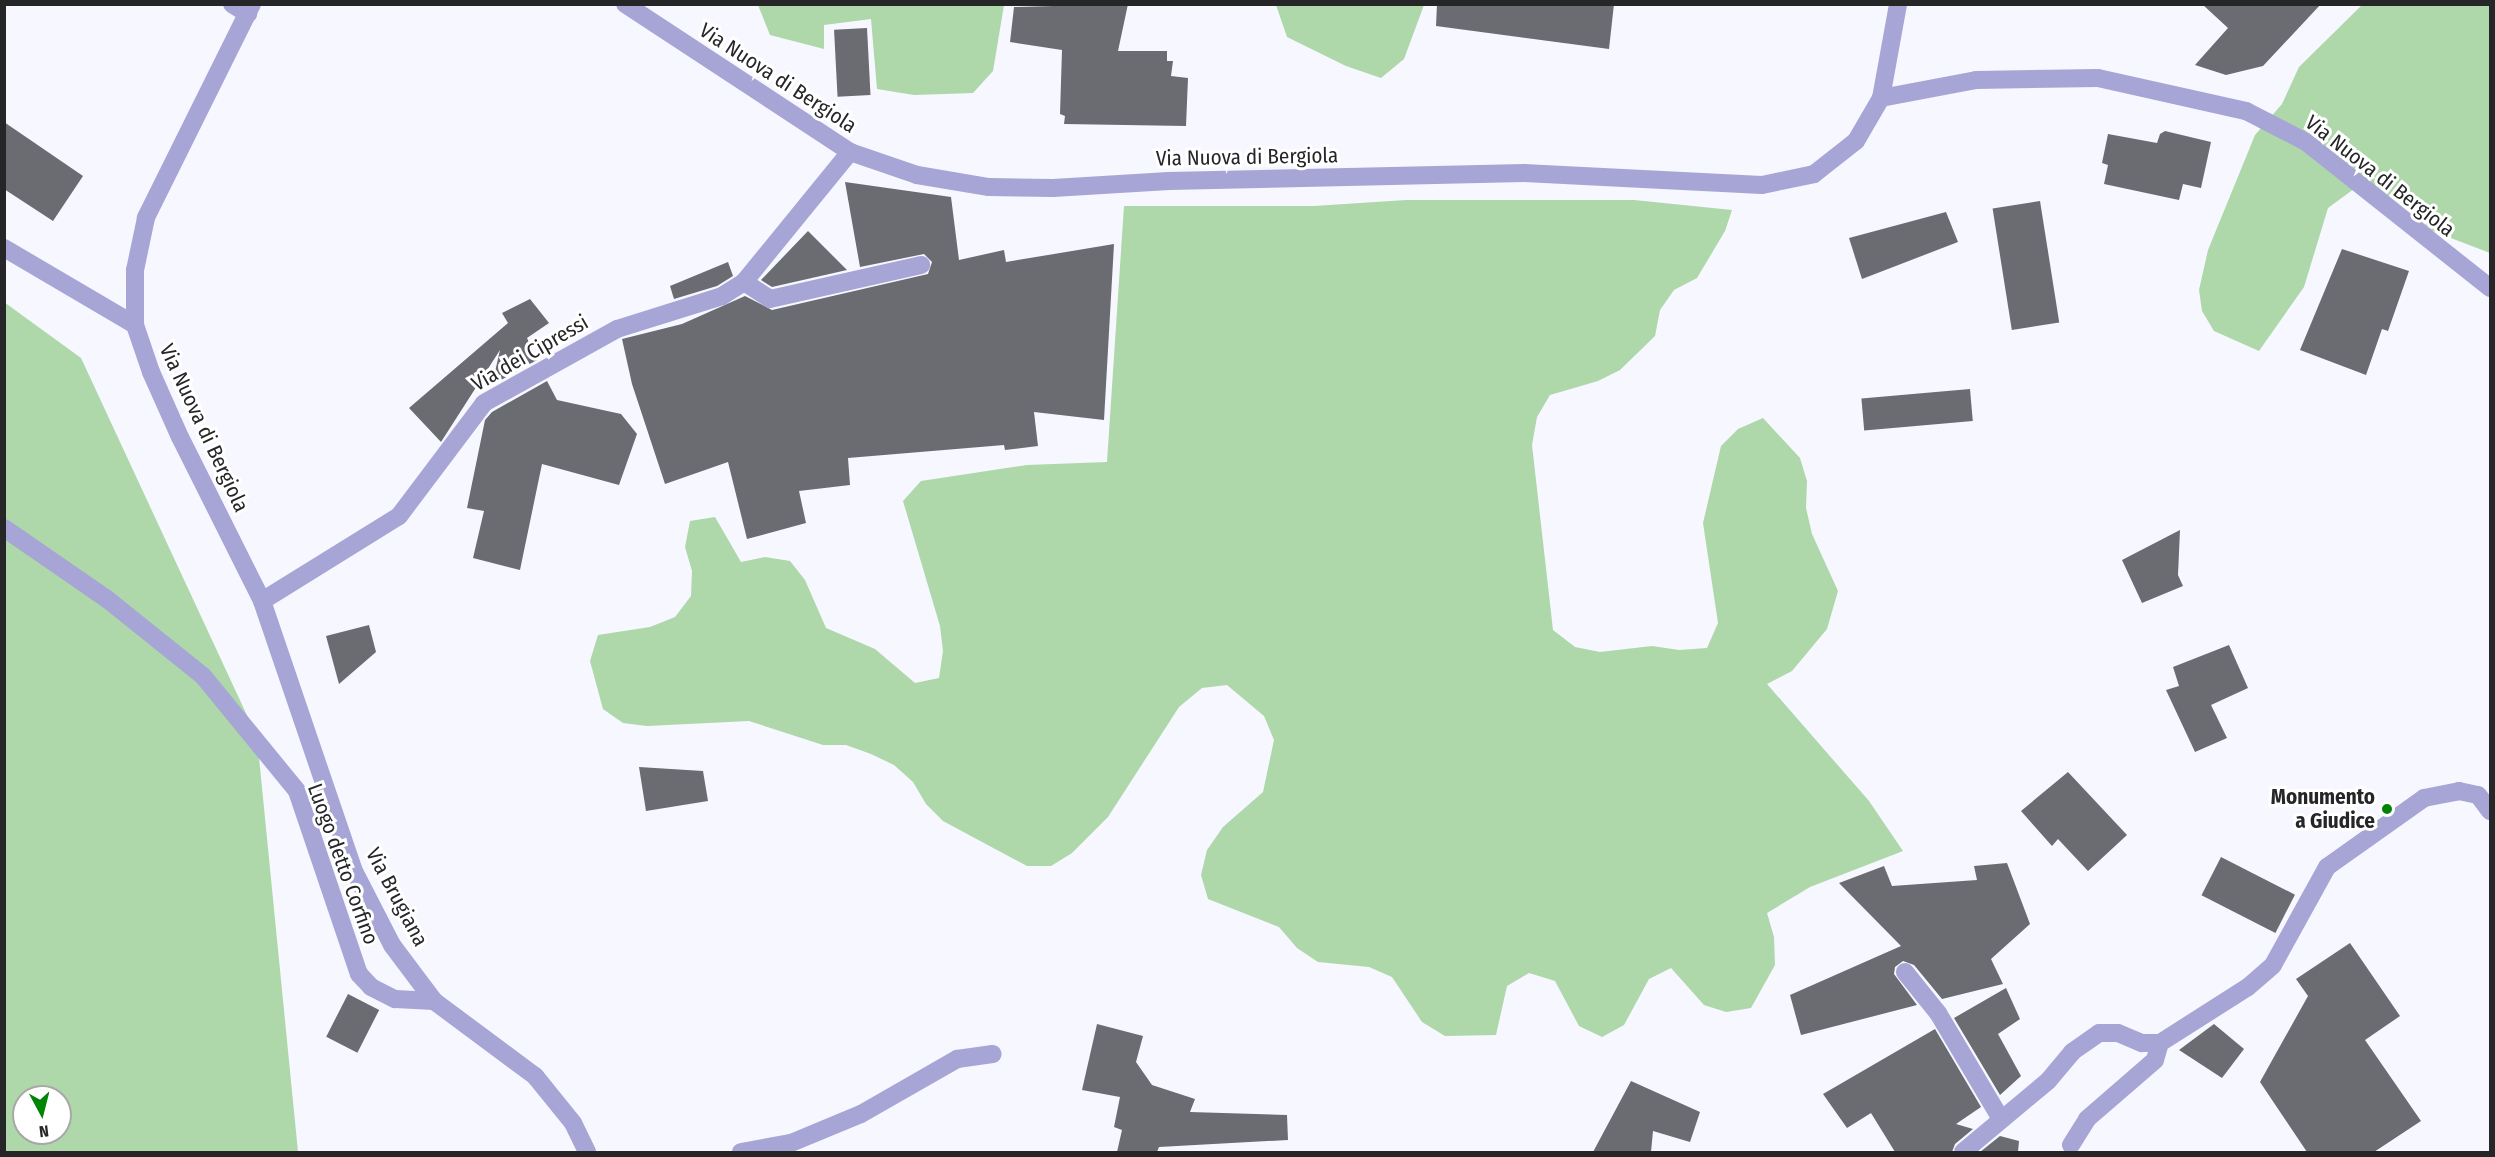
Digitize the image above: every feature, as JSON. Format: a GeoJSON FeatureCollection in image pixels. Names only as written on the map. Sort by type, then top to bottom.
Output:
{"type":"FeatureCollection","features":[{"type":"Feature","properties":{"kind":"street","name":"Via Nuova di Bergiola"},"geometry":{"type":"LineString","coordinates":[[625,4],[850,152],[917,175],[989,187],[1524,173],[1762,185],[1820,172],[1856,141],[1881,98],[1898,4]]}},
{"type":"Feature","properties":{"kind":"street","name":"Via Nuova di Bergiola"},"geometry":{"type":"LineString","coordinates":[[244,8],[146,218],[135,270],[135,325],[150,372],[262,600]]}},
{"type":"Feature","properties":{"kind":"street","name":"Via Nuova di Bergiola"},"geometry":{"type":"LineString","coordinates":[[1881,98],[1976,80],[2098,78],[2246,111],[2307,142],[2490,288]]}},
{"type":"Feature","properties":{"kind":"street","name":"Via dei Cipressi"},"geometry":{"type":"LineString","coordinates":[[262,600],[399,516],[428,482],[472,413],[484,403],[617,329],[722,296],[744,282],[850,152]]}},
{"type":"Feature","properties":{"kind":"street"},"geometry":{"type":"LineString","coordinates":[[4,248],[135,325]]}},
{"type":"Feature","properties":{"kind":"street"},"geometry":{"type":"LineString","coordinates":[[744,282],[770,298],[921,265]]}},
{"type":"Feature","properties":{"kind":"street","name":"Luogo detto Corfino"},"geometry":{"type":"LineString","coordinates":[[4,528],[107,599],[203,676],[297,791],[359,974],[371,987],[395,999],[434,1001]]}},
{"type":"Feature","properties":{"kind":"street","name":"Via Brugiana"},"geometry":{"type":"LineString","coordinates":[[262,600],[353,869],[392,945],[434,1001],[535,1076],[573,1123],[587,1152]]}},
{"type":"Feature","properties":{"kind":"street"},"geometry":{"type":"LineString","coordinates":[[1963,1152],[2048,1081],[2072,1052],[2099,1034],[2118,1032],[2142,1043],[2160,1043],[2248,987],[2273,965],[2327,867],[2424,798],[2459,790],[2478,795],[2490,811]]}},
{"type":"Feature","properties":{"kind":"street"},"geometry":{"type":"LineString","coordinates":[[1905,972],[1938,1013],[2001,1119]]}},
{"type":"Feature","properties":{"kind":"street"},"geometry":{"type":"LineString","coordinates":[[2071,1144],[2087,1119],[2155,1060],[2160,1043]]}},
{"type":"Feature","properties":{"kind":"street"},"geometry":{"type":"LineString","coordinates":[[741,1152],[791,1143],[861,1114],[957,1059],[993,1054]]}},
{"type":"Feature","properties":{"kind":"green space"},"geometry":{"type":"Polygon","coordinates":[[[1276,4],[1424,5],[1404,59],[1381,78],[1346,66],[1287,37],[1276,4]]]}},
{"type":"Feature","properties":{"kind":"green space"},"geometry":{"type":"Polygon","coordinates":[[[758,5],[1004,5],[993,71],[973,93],[914,95],[877,89],[871,19],[824,25],[824,49],[770,35],[758,5]]]}},
{"type":"Feature","properties":{"kind":"green space"},"geometry":{"type":"Polygon","coordinates":[[[2362,5],[2490,5],[2490,253],[2430,230],[2399,201],[2362,183],[2328,208],[2304,287],[2259,351],[2214,331],[2202,311],[2199,290],[2208,250],[2255,135],[2282,104],[2299,67],[2362,5]]]}},
{"type":"Feature","properties":{"kind":"green space"},"geometry":{"type":"Polygon","coordinates":[[[1406,200],[1634,200],[1732,210],[1725,231],[1697,278],[1674,290],[1660,310],[1655,336],[1620,370],[1598,381],[1550,395],[1537,417],[1532,445],[1553,630],[1575,647],[1600,652],[1652,646],[1679,650],[1707,648],[1718,623],[1703,523],[1721,446],[1738,429],[1763,418],[1800,458],[1807,481],[1806,508],[1812,534],[1838,591],[1827,629],[1792,671],[1767,684],[1869,801],[1903,851],[1810,887],[1767,913],[1774,937],[1775,965],[1751,1008],[1726,1012],[1704,1005],[1671,968],[1649,979],[1624,1025],[1602,1037],[1579,1026],[1555,981],[1529,973],[1507,986],[1496,1035],[1445,1036],[1422,1022],[1392,977],[1369,967],[1318,962],[1297,948],[1279,927],[1208,899],[1201,875],[1207,850],[1223,827],[1263,792],[1274,740],[1264,716],[1227,685],[1202,688],[1179,707],[1108,817],[1072,853],[1051,866],[1027,866],[943,821],[926,804],[913,782],[894,765],[846,745],[823,745],[749,721],[647,726],[623,723],[603,709],[590,661],[598,635],[650,627],[675,617],[691,596],[692,571],[685,547],[690,521],[715,517],[741,562],[765,557],[790,561],[805,580],[826,628],[875,649],[915,683],[939,678],[943,651],[940,626],[903,501],[921,481],[1027,465],[1107,462],[1124,206],[1314,206],[1406,200]]]}},
{"type":"Feature","properties":{"kind":"green space"},"geometry":{"type":"Polygon","coordinates":[[[4,302],[81,358],[257,737],[298,1152],[5,1152],[4,302]]]}},
{"type":"Feature","properties":{"kind":"building"},"geometry":{"type":"Polygon","coordinates":[[[1128,4],[1118,51],[1167,51],[1167,61],[1173,61],[1171,76],[1188,78],[1186,126],[1064,124],[1065,116],[1060,114],[1062,50],[1010,42],[1014,7],[1128,4]]]}},
{"type":"Feature","properties":{"kind":"building"},"geometry":{"type":"Polygon","coordinates":[[[1437,4],[1614,4],[1609,49],[1436,26],[1437,4]]]}},
{"type":"Feature","properties":{"kind":"building"},"geometry":{"type":"Polygon","coordinates":[[[2202,4],[2321,4],[2263,66],[2226,75],[2195,65],[2228,28],[2202,4]]]}},
{"type":"Feature","properties":{"kind":"building"},"geometry":{"type":"Polygon","coordinates":[[[867,28],[871,95],[838,97],[834,30],[867,28]]]}},
{"type":"Feature","properties":{"kind":"building"},"geometry":{"type":"Polygon","coordinates":[[[4,122],[83,176],[53,221],[4,189],[4,122]]]}},
{"type":"Feature","properties":{"kind":"building"},"geometry":{"type":"Polygon","coordinates":[[[2165,131],[2211,142],[2201,188],[2183,184],[2179,200],[2104,184],[2108,165],[2102,163],[2108,134],[2157,143],[2160,134],[2165,131]]]}},
{"type":"Feature","properties":{"kind":"building"},"geometry":{"type":"Polygon","coordinates":[[[845,182],[951,197],[959,260],[1004,250],[1006,262],[1114,244],[1104,420],[1034,412],[1038,446],[1005,450],[1004,445],[848,458],[850,485],[799,491],[806,523],[747,539],[728,462],[665,484],[632,384],[622,339],[682,324],[745,296],[772,310],[928,274],[932,262],[924,254],[860,267],[845,182]]]}},
{"type":"Feature","properties":{"kind":"building"},"geometry":{"type":"Polygon","coordinates":[[[2040,201],[2059,322],[2012,330],[1993,209],[2040,201]]]}},
{"type":"Feature","properties":{"kind":"building"},"geometry":{"type":"Polygon","coordinates":[[[1946,212],[1958,242],[1862,279],[1849,238],[1946,212]]]}},
{"type":"Feature","properties":{"kind":"building"},"geometry":{"type":"Polygon","coordinates":[[[808,231],[847,270],[772,287],[761,280],[808,231]]]}},
{"type":"Feature","properties":{"kind":"building"},"geometry":{"type":"Polygon","coordinates":[[[2342,249],[2409,271],[2388,331],[2382,329],[2366,375],[2300,350],[2342,249]]]}},
{"type":"Feature","properties":{"kind":"building"},"geometry":{"type":"Polygon","coordinates":[[[728,262],[733,276],[717,286],[674,299],[670,286],[728,262]]]}},
{"type":"Feature","properties":{"kind":"building"},"geometry":{"type":"Polygon","coordinates":[[[530,299],[549,323],[527,338],[537,360],[492,385],[500,350],[441,442],[409,408],[508,323],[502,313],[530,299]]]}},
{"type":"Feature","properties":{"kind":"building"},"geometry":{"type":"Polygon","coordinates":[[[547,381],[557,400],[621,414],[637,434],[619,485],[542,464],[520,570],[473,558],[484,511],[467,508],[485,420],[492,412],[547,381]]]}},
{"type":"Feature","properties":{"kind":"building"},"geometry":{"type":"Polygon","coordinates":[[[1970,389],[1973,421],[1864,430],[1861,398],[1970,389]]]}},
{"type":"Feature","properties":{"kind":"building"},"geometry":{"type":"Polygon","coordinates":[[[2180,530],[2178,575],[2183,586],[2142,603],[2122,560],[2180,530]]]}},
{"type":"Feature","properties":{"kind":"building"},"geometry":{"type":"Polygon","coordinates":[[[369,625],[376,652],[339,684],[326,636],[369,625]]]}},
{"type":"Feature","properties":{"kind":"building"},"geometry":{"type":"Polygon","coordinates":[[[2229,645],[2248,688],[2211,705],[2227,738],[2195,752],[2166,690],[2179,686],[2173,667],[2229,645]]]}},
{"type":"Feature","properties":{"kind":"building"},"geometry":{"type":"Polygon","coordinates":[[[639,767],[703,771],[708,801],[646,811],[639,767]]]}},
{"type":"Feature","properties":{"kind":"building"},"geometry":{"type":"Polygon","coordinates":[[[2068,772],[2127,835],[2088,871],[2058,839],[2052,846],[2021,811],[2068,772]]]}},
{"type":"Feature","properties":{"kind":"building"},"geometry":{"type":"Polygon","coordinates":[[[2221,857],[2295,895],[2275,933],[2201,895],[2221,857]]]}},
{"type":"Feature","properties":{"kind":"building"},"geometry":{"type":"Polygon","coordinates":[[[2007,863],[2030,924],[1991,959],[2003,984],[1942,999],[1914,965],[1903,961],[1895,967],[1894,974],[1917,1005],[1801,1035],[1790,995],[1901,946],[1839,883],[1884,866],[1892,886],[1977,880],[1974,866],[2007,863]]]}},
{"type":"Feature","properties":{"kind":"building"},"geometry":{"type":"Polygon","coordinates":[[[2350,943],[2400,1016],[2365,1040],[2421,1121],[2374,1152],[2307,1152],[2260,1082],[2308,996],[2296,979],[2350,943]]]}},
{"type":"Feature","properties":{"kind":"building"},"geometry":{"type":"Polygon","coordinates":[[[2006,988],[2020,1019],[1998,1034],[2021,1076],[2000,1095],[1954,1018],[2006,988]]]}},
{"type":"Feature","properties":{"kind":"building"},"geometry":{"type":"Polygon","coordinates":[[[348,994],[379,1010],[357,1053],[326,1037],[348,994]]]}},
{"type":"Feature","properties":{"kind":"building"},"geometry":{"type":"Polygon","coordinates":[[[1097,1024],[1143,1036],[1136,1062],[1152,1085],[1195,1099],[1190,1112],[1287,1115],[1288,1140],[1159,1147],[1157,1152],[1117,1152],[1122,1130],[1114,1127],[1120,1097],[1082,1090],[1097,1024]]]}},
{"type":"Feature","properties":{"kind":"building"},"geometry":{"type":"Polygon","coordinates":[[[2214,1024],[2244,1049],[2222,1078],[2179,1050],[2214,1024]]]}},
{"type":"Feature","properties":{"kind":"building"},"geometry":{"type":"Polygon","coordinates":[[[1935,1029],[1981,1107],[1956,1124],[1973,1129],[1955,1144],[1952,1152],[1895,1152],[1871,1113],[1847,1128],[1823,1094],[1935,1029]]]}},
{"type":"Feature","properties":{"kind":"building"},"geometry":{"type":"Polygon","coordinates":[[[1631,1081],[1700,1112],[1690,1142],[1653,1131],[1651,1152],[1593,1152],[1631,1081]]]}},
{"type":"Feature","properties":{"kind":"building"},"geometry":{"type":"Polygon","coordinates":[[[2000,1136],[2019,1141],[2018,1152],[1980,1152],[2000,1136]]]}},
{"type":"Feature","properties":{"kind":"place","name":"Monumento a Giudice"},"geometry":{"type":"Point","coordinates":[2387,809]}}]}
